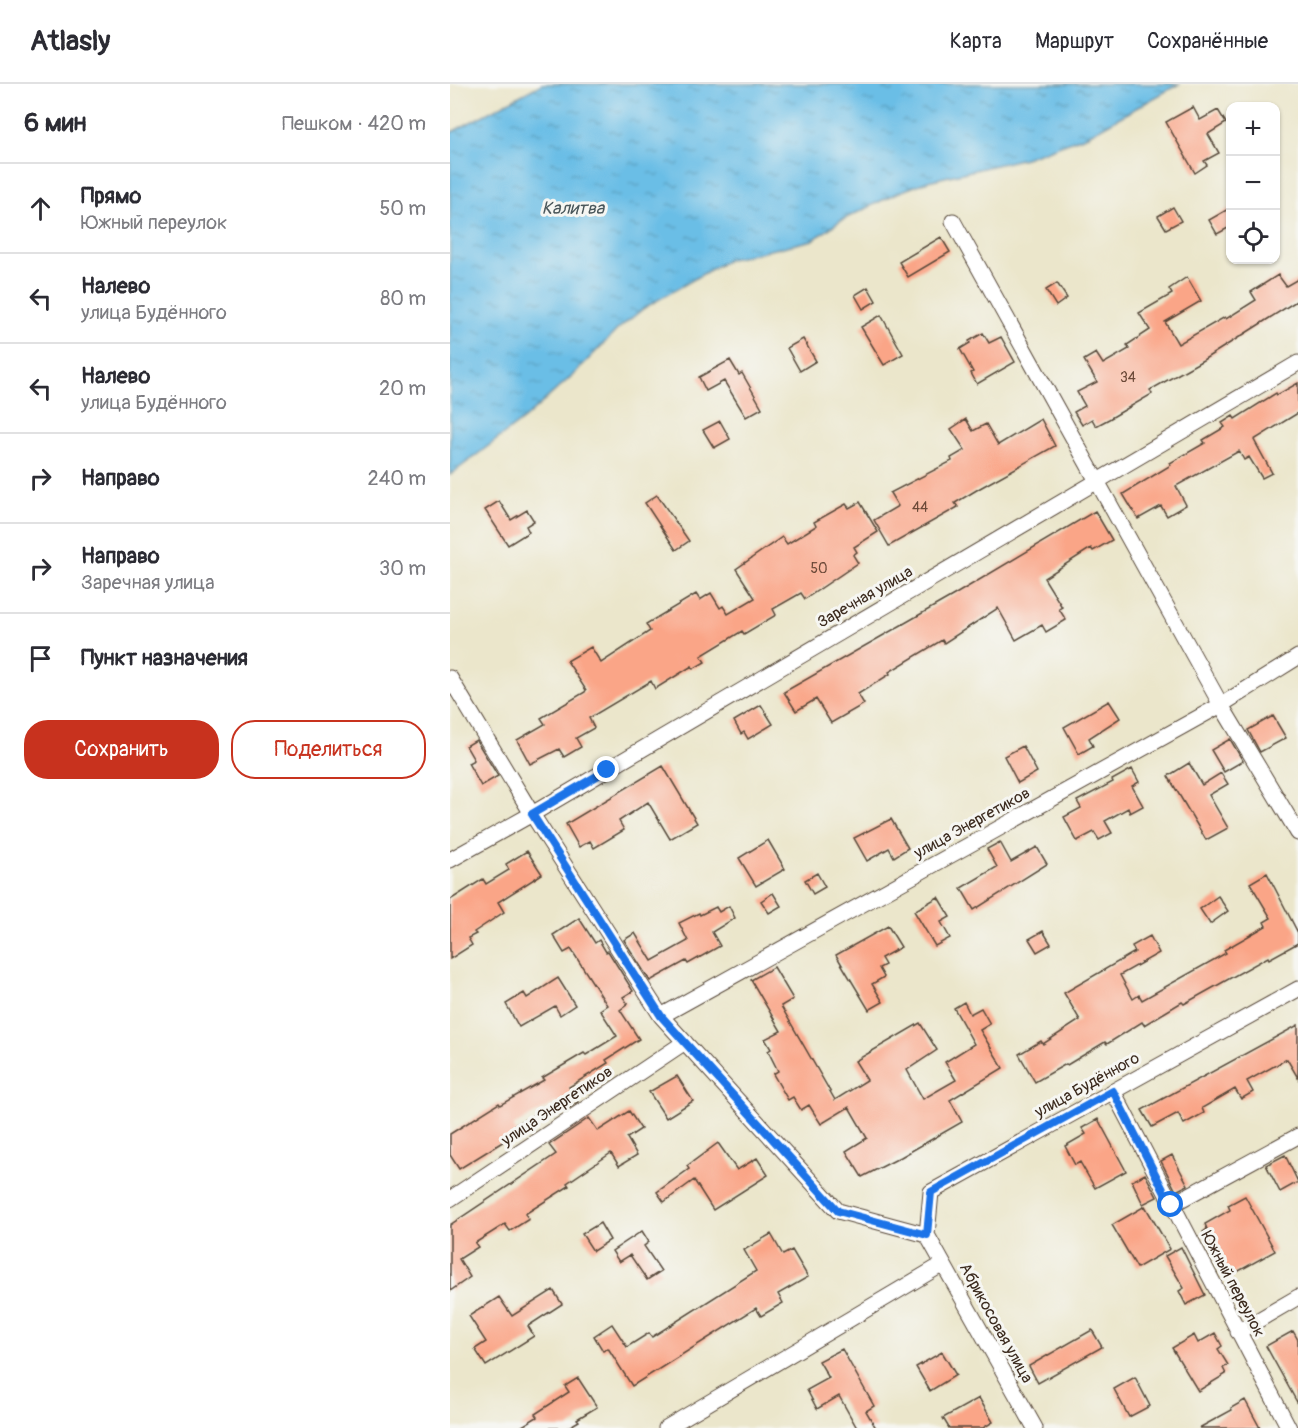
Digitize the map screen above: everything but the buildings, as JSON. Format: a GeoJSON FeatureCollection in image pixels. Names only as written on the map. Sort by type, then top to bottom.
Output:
{"type":"FeatureCollection","features":[{"type":"Feature","properties":{"kind":"street"},"geometry":{"type":"LineString","coordinates":[[953,221],[1221,705],[1298,833]]}},
{"type":"Feature","properties":{"kind":"street","name":"Заречная улица"},"geometry":{"type":"LineString","coordinates":[[450,860],[1298,363]]}},
{"type":"Feature","properties":{"kind":"street","name":"улица Энергетиков"},"geometry":{"type":"LineString","coordinates":[[661,1016],[1221,705],[1298,657]]}},
{"type":"Feature","properties":{"kind":"street"},"geometry":{"type":"LineString","coordinates":[[450,678],[532,814],[661,1016],[838,1211],[927,1235]]}},
{"type":"Feature","properties":{"kind":"street","name":"улица Будённого"},"geometry":{"type":"LineString","coordinates":[[927,1235],[931,1192],[1298,988]]}},
{"type":"Feature","properties":{"kind":"street","name":"улица Энергетиков"},"geometry":{"type":"LineString","coordinates":[[450,1199],[685,1042]]}},
{"type":"Feature","properties":{"kind":"street","name":"Южный переулок"},"geometry":{"type":"LineString","coordinates":[[1113,1091],[1289,1428]]}},
{"type":"Feature","properties":{"kind":"street"},"geometry":{"type":"LineString","coordinates":[[1171,1205],[1298,1136]]}},
{"type":"Feature","properties":{"kind":"street","name":"Абрикосовая улица"},"geometry":{"type":"LineString","coordinates":[[927,1235],[1035,1428]]}},
{"type":"Feature","properties":{"kind":"street"},"geometry":{"type":"LineString","coordinates":[[670,1427],[943,1264]]}},
{"type":"Feature","properties":{"kind":"street"},"geometry":{"type":"LineString","coordinates":[[1238,1332],[1298,1297]]}},
{"type":"Feature","properties":{"kind":"water","name":"Калитва"},"geometry":{"type":"Polygon","coordinates":[[[542,84],[1179,84],[1088,135],[1025,158],[928,181],[897,193],[840,221],[813,240],[727,260],[644,308],[618,329],[573,375],[524,419],[450,475],[450,133],[542,84]]]}},
{"type":"Feature","properties":{"kind":"route"},"geometry":{"type":"LineString","coordinates":[[607,770],[532,814],[661,1016],[838,1211],[927,1235],[931,1192],[1113,1091],[1171,1205]]}}]}
